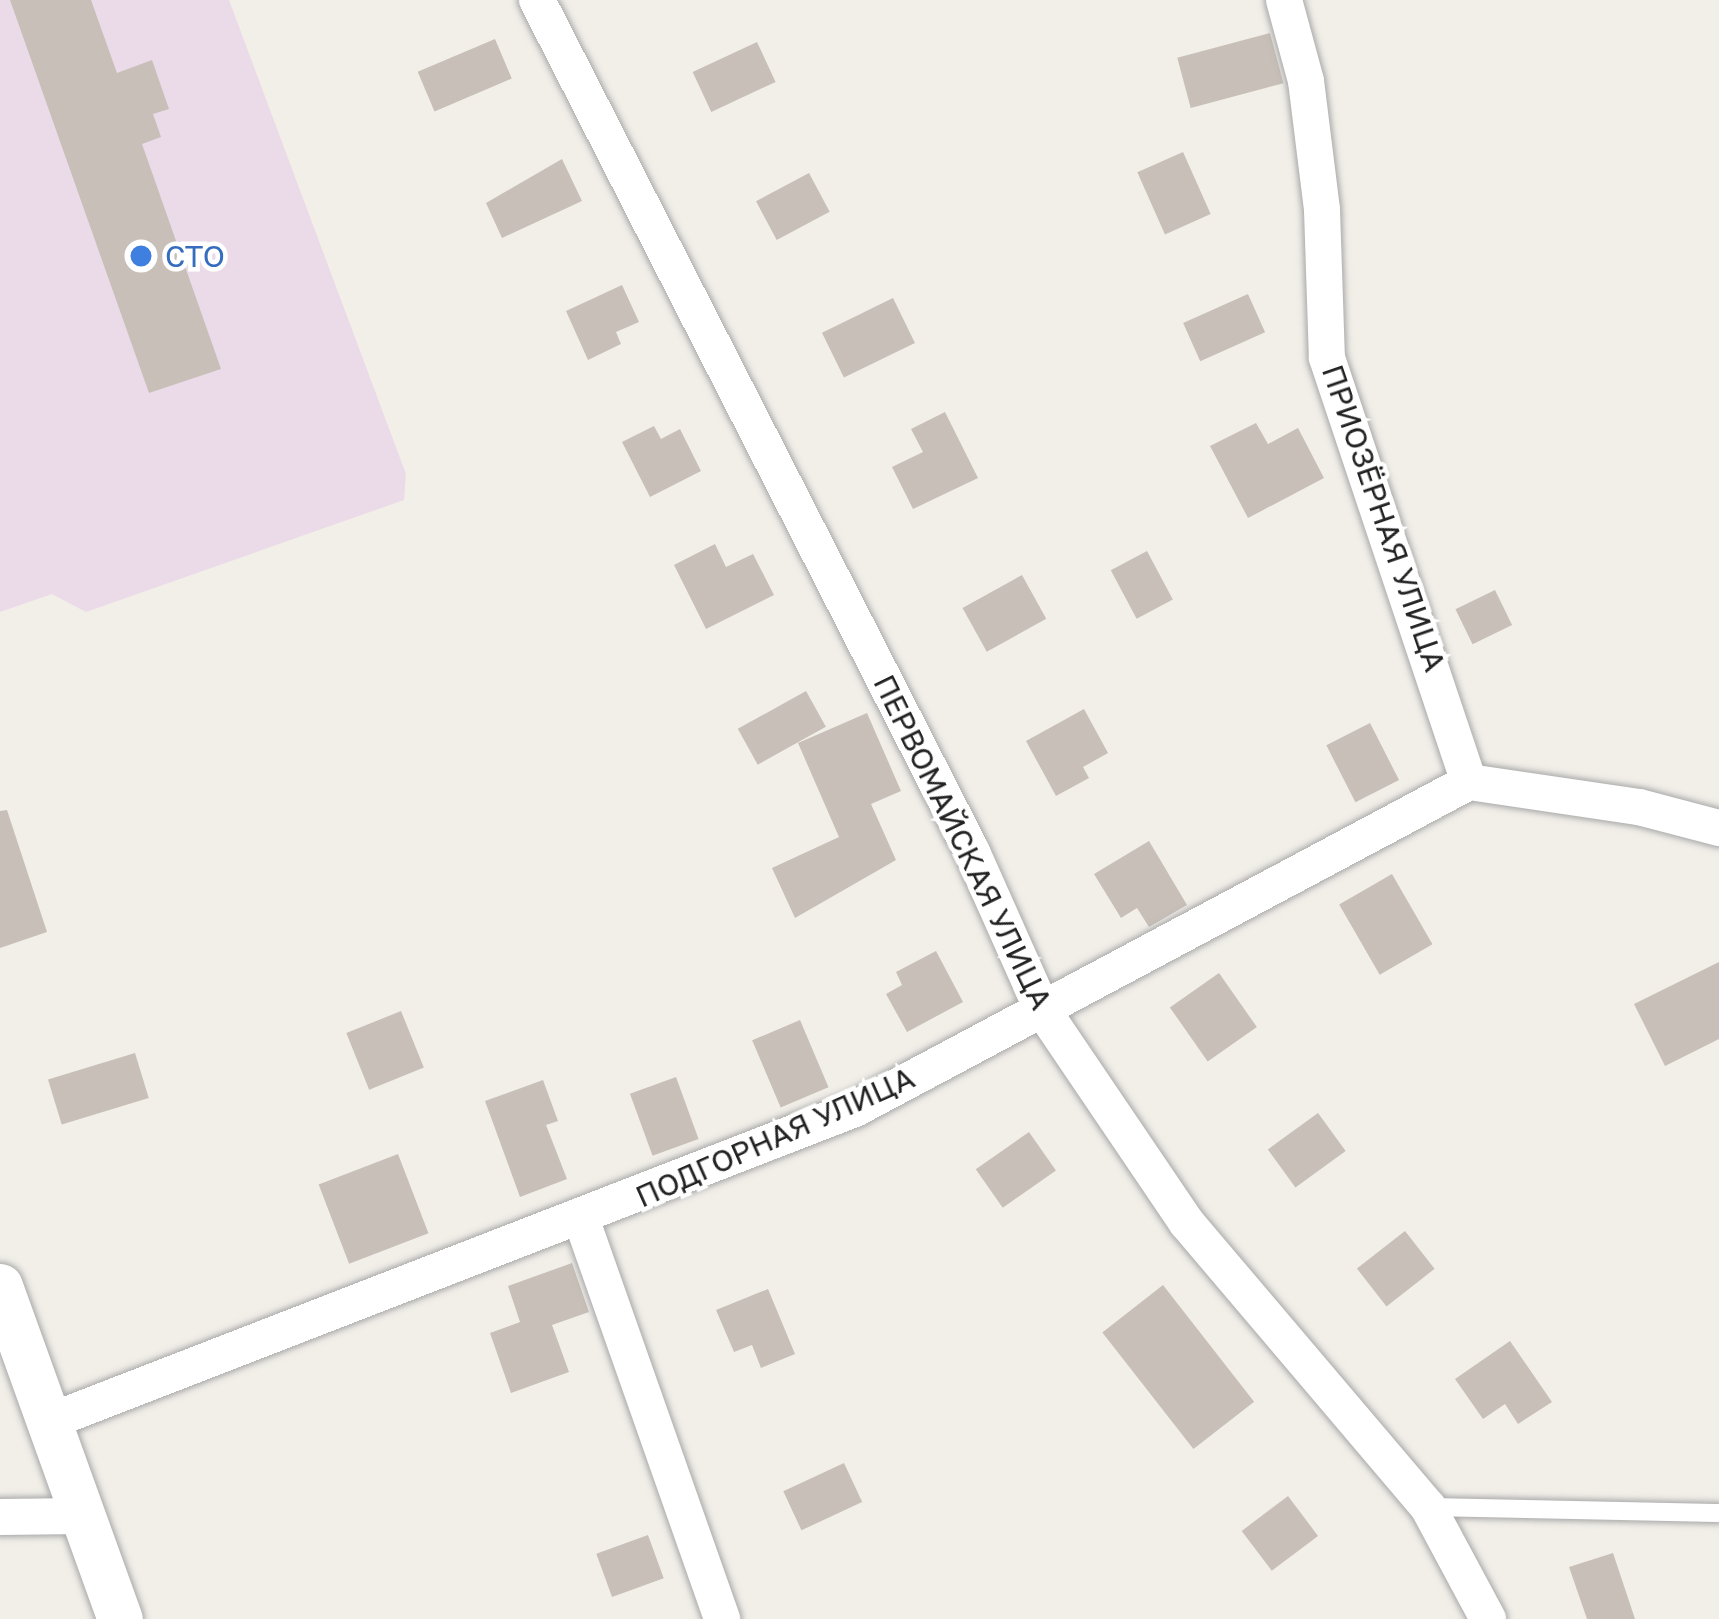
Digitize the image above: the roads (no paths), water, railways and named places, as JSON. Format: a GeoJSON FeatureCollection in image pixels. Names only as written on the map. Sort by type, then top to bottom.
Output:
{"type":"FeatureCollection","features":[{"type":"Feature","properties":{"kind":"street","name":"ПЕРВОМАЙСКАЯ УЛИЦА"},"geometry":{"type":"LineString","coordinates":[[537,0],[973,852],[1042,1009],[1187,1223],[1428,1507],[1488,1619]]}},
{"type":"Feature","properties":{"kind":"street","name":"ПРИОЗЁРНАЯ УЛИЦА"},"geometry":{"type":"LineString","coordinates":[[1284,0],[1306,81],[1317,167],[1327,358],[1469,782]]}},
{"type":"Feature","properties":{"kind":"street","name":"ПОДГОРНАЯ УЛИЦА"},"geometry":{"type":"LineString","coordinates":[[48,1422],[582,1221],[855,1109],[1469,782]]}},
{"type":"Feature","properties":{"kind":"street"},"geometry":{"type":"LineString","coordinates":[[1469,782],[1640,807],[1719,828]]}},
{"type":"Feature","properties":{"kind":"street"},"geometry":{"type":"LineString","coordinates":[[582,1221],[722,1619]]}},
{"type":"Feature","properties":{"kind":"street"},"geometry":{"type":"LineString","coordinates":[[0,1286],[121,1619]]}},
{"type":"Feature","properties":{"kind":"street"},"geometry":{"type":"LineString","coordinates":[[0,1517],[83,1516]]}},
{"type":"Feature","properties":{"kind":"lane"},"geometry":{"type":"LineString","coordinates":[[1428,1507],[1719,1513]]}},
{"type":"Feature","properties":{"kind":"place","name":"СТО"},"geometry":{"type":"Point","coordinates":[141,256]}}]}
